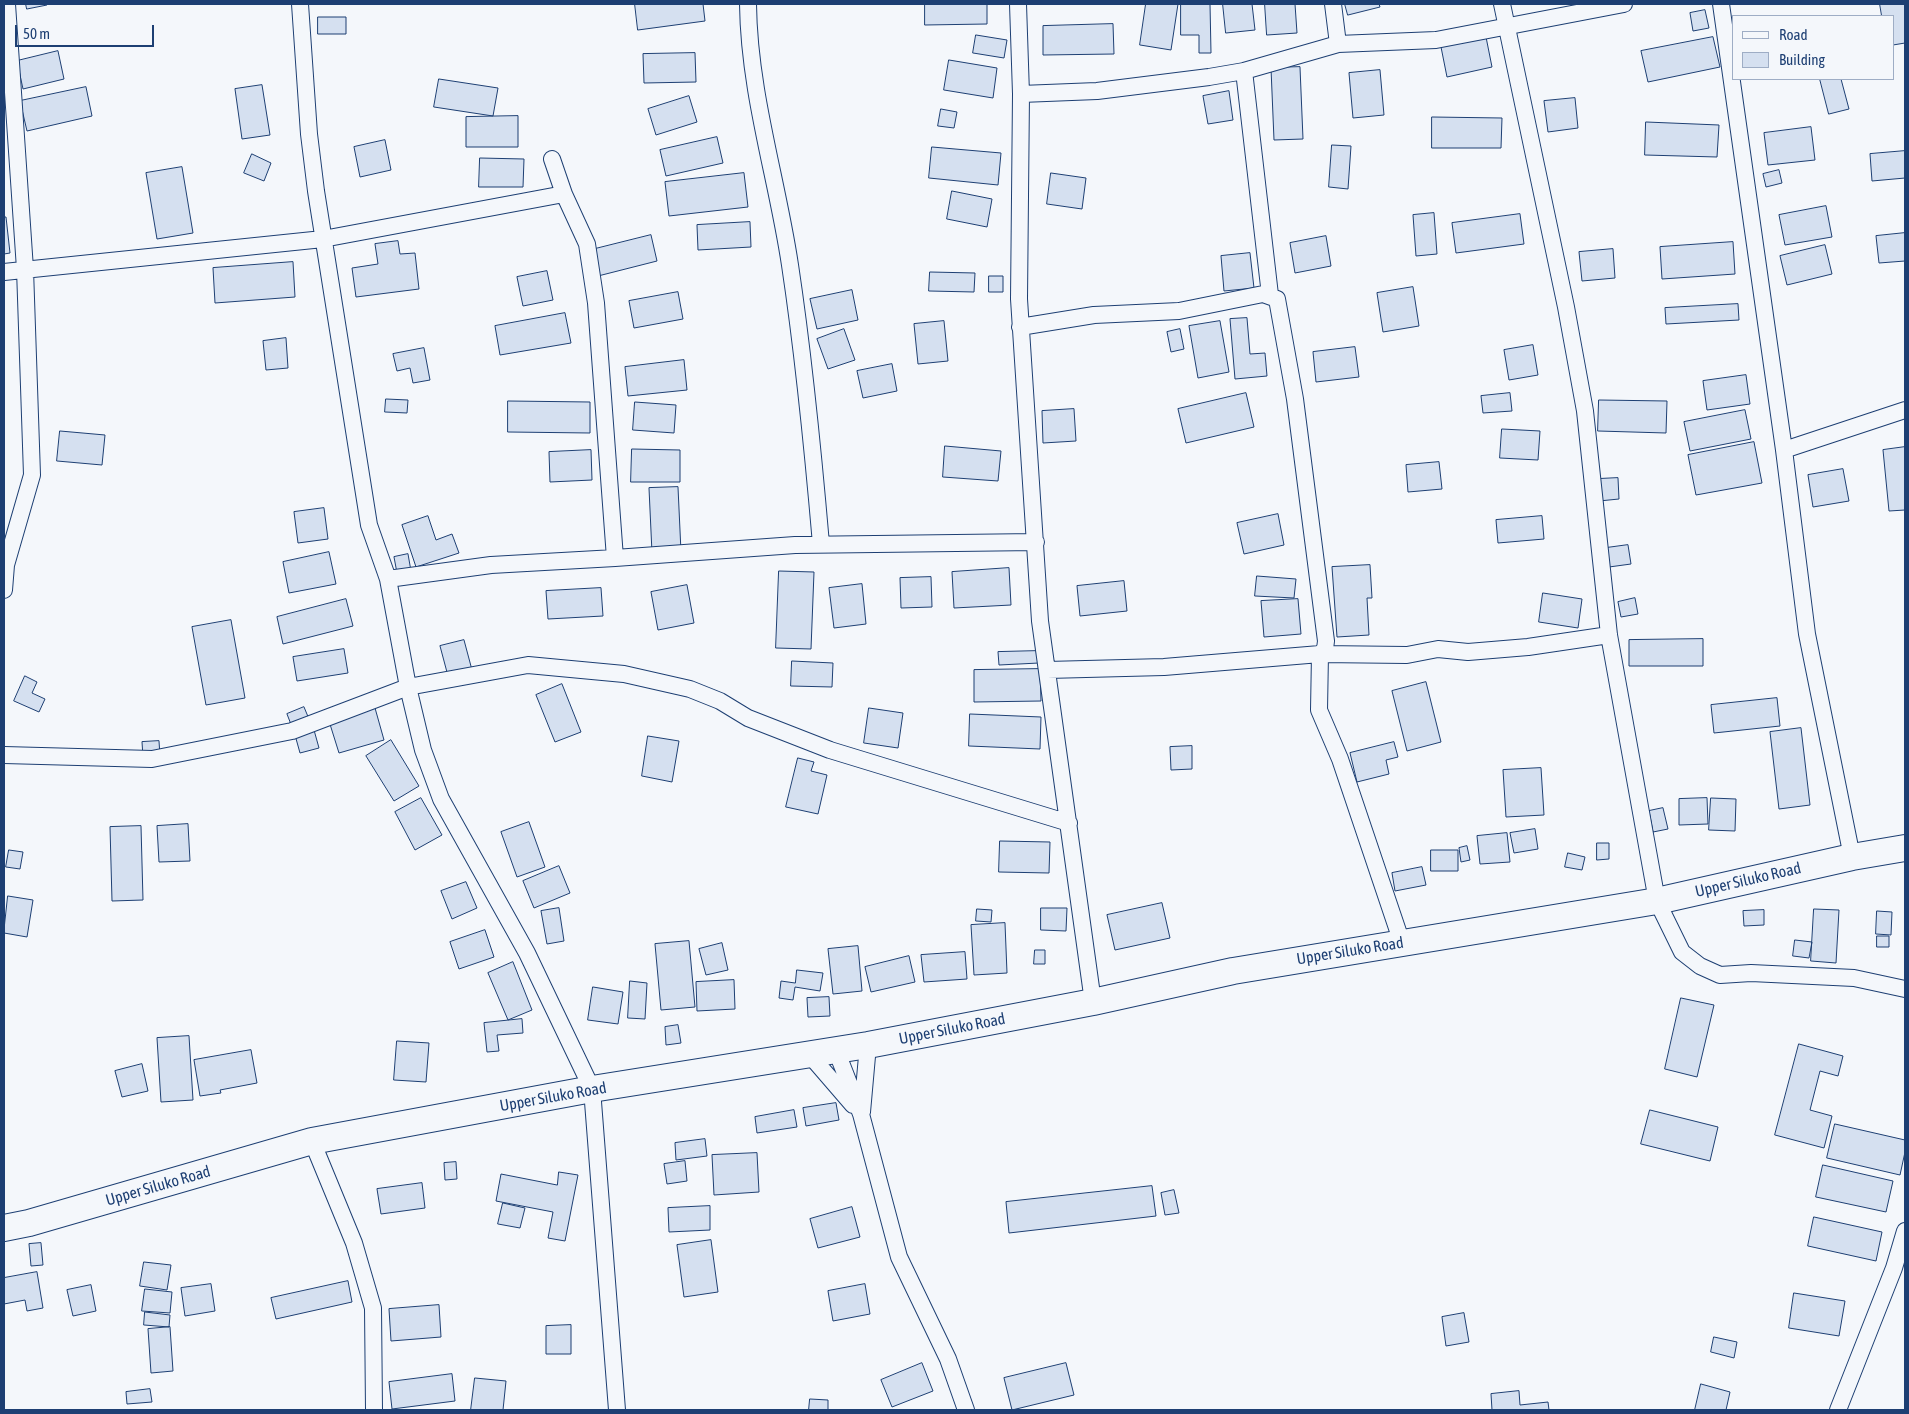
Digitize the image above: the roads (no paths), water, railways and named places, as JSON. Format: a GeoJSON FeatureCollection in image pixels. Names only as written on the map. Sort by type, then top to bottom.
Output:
{"type":"FeatureCollection","features":[{"type":"Feature","properties":{"kind":"main road","name":"Upper Siluko Road"},"geometry":{"type":"LineString","coordinates":[[4,1228],[29,1223],[312,1141],[592,1089],[868,1045],[1093,1002],[1233,971],[1657,901],[1852,856],[1905,848]]}},
{"type":"Feature","properties":{"kind":"street"},"geometry":{"type":"LineString","coordinates":[[4,590],[6,565],[32,475],[25,269],[7,4]]}},
{"type":"Feature","properties":{"kind":"street"},"geometry":{"type":"LineString","coordinates":[[300,4],[309,134],[323,239],[369,524],[388,579],[408,687],[423,750],[441,799],[527,953],[592,1089],[617,1410]]}},
{"type":"Feature","properties":{"kind":"street"},"geometry":{"type":"LineString","coordinates":[[748,4],[748,31],[758,105],[790,265],[811,426],[821,544]]}},
{"type":"Feature","properties":{"kind":"street"},"geometry":{"type":"LineString","coordinates":[[1018,4],[1021,94],[1020,327],[1040,621],[1093,1002]]}},
{"type":"Feature","properties":{"kind":"street"},"geometry":{"type":"LineString","coordinates":[[1333,4],[1338,44]]}},
{"type":"Feature","properties":{"kind":"street"},"geometry":{"type":"LineString","coordinates":[[1502,4],[1566,307],[1585,411],[1609,634],[1657,901],[1682,952],[1700,966],[1720,975],[1751,973],[1854,978],[1905,989]]}},
{"type":"Feature","properties":{"kind":"street"},"geometry":{"type":"LineString","coordinates":[[1021,94],[1097,91],[1244,71],[1338,44],[1436,40],[1624,4]]}},
{"type":"Feature","properties":{"kind":"street"},"geometry":{"type":"LineString","coordinates":[[1721,4],[1784,450],[1807,634],[1852,856]]}},
{"type":"Feature","properties":{"kind":"street"},"geometry":{"type":"LineString","coordinates":[[1244,71],[1270,295]]}},
{"type":"Feature","properties":{"kind":"street"},"geometry":{"type":"LineString","coordinates":[[552,158],[564,194],[587,244],[596,303],[615,558]]}},
{"type":"Feature","properties":{"kind":"street"},"geometry":{"type":"LineString","coordinates":[[4,272],[323,239],[564,194]]}},
{"type":"Feature","properties":{"kind":"street"},"geometry":{"type":"LineString","coordinates":[[1020,327],[1094,315],[1178,311],[1263,294],[1277,299],[1295,399],[1326,641],[1325,649],[1320,654],[1318,710],[1340,759],[1402,943]]}},
{"type":"Feature","properties":{"kind":"street"},"geometry":{"type":"LineString","coordinates":[[1784,450],[1905,410]]}},
{"type":"Feature","properties":{"kind":"street"},"geometry":{"type":"LineString","coordinates":[[388,579],[491,565],[821,544],[1036,542]]}},
{"type":"Feature","properties":{"kind":"street"},"geometry":{"type":"LineString","coordinates":[[1047,670],[1164,667],[1320,654],[1406,655],[1438,649],[1468,652],[1528,647],[1609,634]]}},
{"type":"Feature","properties":{"kind":"street"},"geometry":{"type":"LineString","coordinates":[[4,755],[152,759],[278,735],[315,724],[408,687],[528,665],[624,674],[690,689],[720,701],[748,718],[830,750],[1069,822]]}},
{"type":"Feature","properties":{"kind":"street"},"geometry":{"type":"LineString","coordinates":[[861,1114],[868,1045]]}},
{"type":"Feature","properties":{"kind":"street"},"geometry":{"type":"LineString","coordinates":[[836,1050],[861,1114],[899,1257],[948,1359],[966,1410]]}},
{"type":"Feature","properties":{"kind":"street"},"geometry":{"type":"LineString","coordinates":[[808,1054],[861,1114]]}},
{"type":"Feature","properties":{"kind":"street"},"geometry":{"type":"LineString","coordinates":[[312,1141],[354,1243],[372,1308],[374,1410]]}},
{"type":"Feature","properties":{"kind":"street"},"geometry":{"type":"LineString","coordinates":[[1838,1410],[1894,1268],[1905,1231]]}}]}
